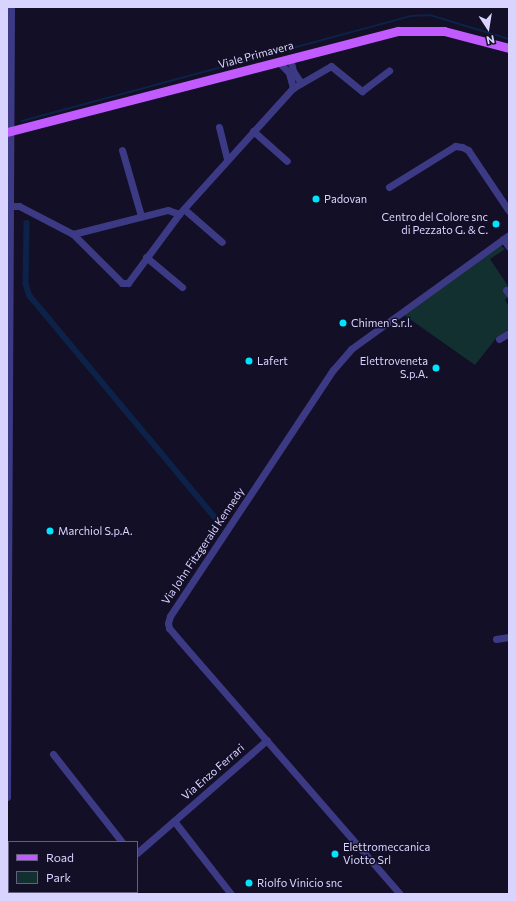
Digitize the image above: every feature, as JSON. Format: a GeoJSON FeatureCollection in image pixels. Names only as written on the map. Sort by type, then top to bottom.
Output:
{"type":"FeatureCollection","features":[{"type":"Feature","properties":{"kind":"main road","name":"Viale Primavera"},"geometry":{"type":"LineString","coordinates":[[9,131],[384,33],[413,29],[455,32],[509,48]]}},
{"type":"Feature","properties":{"kind":"street"},"geometry":{"type":"LineString","coordinates":[[7,797],[10,206],[9,115],[11,7]]}},
{"type":"Feature","properties":{"kind":"street"},"geometry":{"type":"LineString","coordinates":[[290,58],[293,71],[300,83]]}},
{"type":"Feature","properties":{"kind":"street"},"geometry":{"type":"LineString","coordinates":[[278,61],[289,73],[293,88]]}},
{"type":"Feature","properties":{"kind":"street"},"geometry":{"type":"LineString","coordinates":[[10,206],[19,206],[73,234],[122,283],[128,283],[146,257],[182,211],[227,159],[293,88],[331,66],[362,91],[389,71]]}},
{"type":"Feature","properties":{"kind":"street"},"geometry":{"type":"LineString","coordinates":[[219,127],[227,159]]}},
{"type":"Feature","properties":{"kind":"street"},"geometry":{"type":"LineString","coordinates":[[253,131],[287,161]]}},
{"type":"Feature","properties":{"kind":"street"},"geometry":{"type":"LineString","coordinates":[[389,187],[455,146],[462,147],[468,150],[509,211]]}},
{"type":"Feature","properties":{"kind":"street"},"geometry":{"type":"LineString","coordinates":[[122,150],[142,216]]}},
{"type":"Feature","properties":{"kind":"street"},"geometry":{"type":"LineString","coordinates":[[73,234],[168,210],[182,211],[222,242]]}},
{"type":"Feature","properties":{"kind":"street"},"geometry":{"type":"LineString","coordinates":[[506,237],[509,247]]}},
{"type":"Feature","properties":{"kind":"street","name":"Via John Fitzgerald Kennedy"},"geometry":{"type":"LineString","coordinates":[[400,894],[169,628],[170,616],[329,377],[351,348],[506,237]]}},
{"type":"Feature","properties":{"kind":"street"},"geometry":{"type":"LineString","coordinates":[[146,257],[182,287]]}},
{"type":"Feature","properties":{"kind":"street"},"geometry":{"type":"LineString","coordinates":[[499,339],[509,332]]}},
{"type":"Feature","properties":{"kind":"street"},"geometry":{"type":"LineString","coordinates":[[496,639],[509,637]]}},
{"type":"Feature","properties":{"kind":"street","name":"Via Enzo Ferrari"},"geometry":{"type":"LineString","coordinates":[[138,852],[267,740]]}},
{"type":"Feature","properties":{"kind":"street"},"geometry":{"type":"LineString","coordinates":[[53,754],[121,841]]}},
{"type":"Feature","properties":{"kind":"street"},"geometry":{"type":"LineString","coordinates":[[174,821],[231,894]]}},
{"type":"Feature","properties":{"kind":"green space"},"geometry":{"type":"Polygon","coordinates":[[[501,246],[505,249],[490,259],[508,286],[503,289],[509,296],[505,300],[509,307],[509,329],[497,337],[475,365],[404,315],[501,246]]]}},
{"type":"Feature","properties":{"kind":"waterway"},"geometry":{"type":"LineString","coordinates":[[22,121],[411,16],[430,15],[509,39]]}},
{"type":"Feature","properties":{"kind":"waterway"},"geometry":{"type":"LineString","coordinates":[[27,223],[26,284],[30,296],[220,523]]}},
{"type":"Feature","properties":{"kind":"place","name":"Padovan"},"geometry":{"type":"Point","coordinates":[316,199]}},
{"type":"Feature","properties":{"kind":"place","name":"Centro del Colore snc di Pezzato G. & C."},"geometry":{"type":"Point","coordinates":[496,224]}},
{"type":"Feature","properties":{"kind":"place","name":"Chimen S.r.l."},"geometry":{"type":"Point","coordinates":[343,323]}},
{"type":"Feature","properties":{"kind":"place","name":"Lafert"},"geometry":{"type":"Point","coordinates":[249,361]}},
{"type":"Feature","properties":{"kind":"place","name":"Elettroveneta S.p.A."},"geometry":{"type":"Point","coordinates":[436,368]}},
{"type":"Feature","properties":{"kind":"place","name":"Marchiol S.p.A."},"geometry":{"type":"Point","coordinates":[50,531]}},
{"type":"Feature","properties":{"kind":"place","name":"Elettromeccanica Viotto Srl"},"geometry":{"type":"Point","coordinates":[335,854]}},
{"type":"Feature","properties":{"kind":"place","name":"Riolfo Vinicio snc"},"geometry":{"type":"Point","coordinates":[249,883]}}]}
